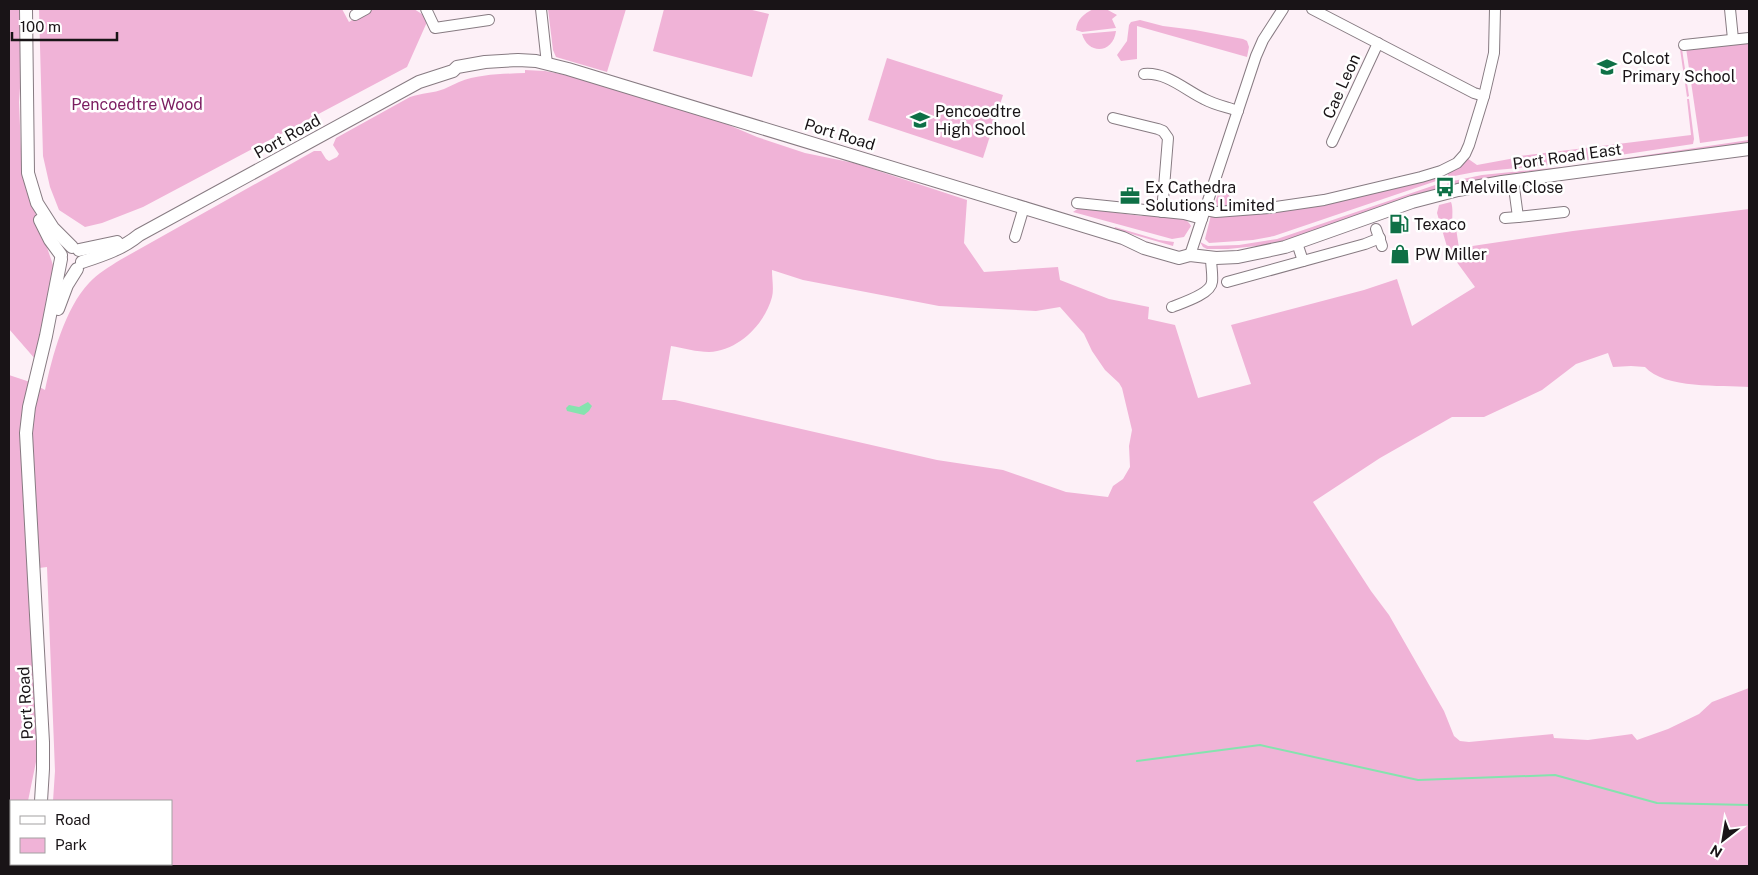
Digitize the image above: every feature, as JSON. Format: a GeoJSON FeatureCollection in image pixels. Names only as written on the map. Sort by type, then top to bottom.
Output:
{"type":"FeatureCollection","features":[{"type":"Feature","properties":{"kind":"main road"},"geometry":{"type":"LineString","coordinates":[[26,9],[27,165],[37,203],[53,228],[78,257]]}},
{"type":"Feature","properties":{"kind":"main road","name":"Port Road"},"geometry":{"type":"LineString","coordinates":[[46,336],[78,257],[139,235],[426,79],[453,71],[489,68],[536,68],[546,64],[1123,238],[1135,238],[1181,250],[1190,256]]}},
{"type":"Feature","properties":{"kind":"main road","name":"Port Road East"},"geometry":{"type":"LineString","coordinates":[[1190,256],[1210,258],[1250,255],[1297,243],[1418,200],[1458,190],[1512,180],[1749,149]]}},
{"type":"Feature","properties":{"kind":"main road"},"geometry":{"type":"LineString","coordinates":[[37,203],[36,210],[66,268],[78,257]]}},
{"type":"Feature","properties":{"kind":"main road"},"geometry":{"type":"LineString","coordinates":[[61,257],[65,249],[78,257]]}},
{"type":"Feature","properties":{"kind":"main road","name":"Port Road"},"geometry":{"type":"LineString","coordinates":[[41,800],[43,742],[26,438],[29,407],[46,336],[61,257]]}},
{"type":"Feature","properties":{"kind":"street"},"geometry":{"type":"LineString","coordinates":[[355,15],[366,9]]}},
{"type":"Feature","properties":{"kind":"street"},"geometry":{"type":"LineString","coordinates":[[426,9],[435,28],[478,20],[489,20]]}},
{"type":"Feature","properties":{"kind":"street"},"geometry":{"type":"LineString","coordinates":[[478,9],[478,20]]}},
{"type":"Feature","properties":{"kind":"street"},"geometry":{"type":"LineString","coordinates":[[541,9],[546,64]]}},
{"type":"Feature","properties":{"kind":"street"},"geometry":{"type":"LineString","coordinates":[[1190,256],[1260,47],[1283,9]]}},
{"type":"Feature","properties":{"kind":"street"},"geometry":{"type":"LineString","coordinates":[[1312,9],[1474,93],[1484,96]]}},
{"type":"Feature","properties":{"kind":"street"},"geometry":{"type":"LineString","coordinates":[[1077,203],[1184,214],[1203,214],[1287,206],[1375,189],[1441,172],[1457,163],[1465,154],[1472,138],[1494,53],[1495,9]]}},
{"type":"Feature","properties":{"kind":"street"},"geometry":{"type":"LineString","coordinates":[[1730,9],[1733,39]]}},
{"type":"Feature","properties":{"kind":"street"},"geometry":{"type":"LineString","coordinates":[[1684,45],[1749,38]]}},
{"type":"Feature","properties":{"kind":"street","name":"Cae Leon"},"geometry":{"type":"LineString","coordinates":[[1332,142],[1378,42]]}},
{"type":"Feature","properties":{"kind":"street"},"geometry":{"type":"LineString","coordinates":[[1144,74],[1168,78],[1205,100],[1238,111]]}},
{"type":"Feature","properties":{"kind":"street"},"geometry":{"type":"LineString","coordinates":[[1113,118],[1158,129],[1163,131],[1168,138],[1162,212]]}},
{"type":"Feature","properties":{"kind":"street"},"geometry":{"type":"LineString","coordinates":[[1512,180],[1518,217]]}},
{"type":"Feature","properties":{"kind":"street"},"geometry":{"type":"LineString","coordinates":[[1015,237],[1024,207]]}},
{"type":"Feature","properties":{"kind":"street"},"geometry":{"type":"LineString","coordinates":[[1505,218],[1560,210]]}},
{"type":"Feature","properties":{"kind":"street"},"geometry":{"type":"LineString","coordinates":[[1226,282],[1366,244],[1379,238]]}},
{"type":"Feature","properties":{"kind":"street"},"geometry":{"type":"LineString","coordinates":[[1297,243],[1303,261]]}},
{"type":"Feature","properties":{"kind":"street"},"geometry":{"type":"LineString","coordinates":[[1172,307],[1196,297],[1210,288],[1212,282],[1210,258]]}},
{"type":"Feature","properties":{"kind":"green space"},"geometry":{"type":"Polygon","coordinates":[[[9,9],[21,9],[22,60],[19,102],[22,174],[53,265],[54,283],[36,360],[9,329],[9,9]]]}},
{"type":"Feature","properties":{"kind":"green space","name":"Pencoedtre Wood"},"geometry":{"type":"Polygon","coordinates":[[[39,9],[342,9],[349,22],[370,9],[414,9],[425,16],[427,22],[407,67],[143,207],[102,223],[85,227],[59,210],[50,187],[43,156],[39,9]]]}},
{"type":"Feature","properties":{"kind":"green space"},"geometry":{"type":"Polygon","coordinates":[[[548,9],[626,9],[607,72],[556,57],[553,50],[548,9]]]}},
{"type":"Feature","properties":{"kind":"green space"},"geometry":{"type":"Polygon","coordinates":[[[664,9],[748,9],[769,14],[752,77],[653,51],[664,9]]]}},
{"type":"Feature","properties":{"kind":"green space"},"geometry":{"type":"Polygon","coordinates":[[[1093,9],[1106,9],[1117,15],[1112,19],[1116,28],[1082,32],[1076,30],[1082,17],[1093,9]]]}},
{"type":"Feature","properties":{"kind":"green space"},"geometry":{"type":"Polygon","coordinates":[[[1140,20],[1163,26],[1243,39],[1247,41],[1249,47],[1247,57],[1137,26],[1137,59],[1121,61],[1117,55],[1127,41],[1129,25],[1131,22],[1140,20]]]}},
{"type":"Feature","properties":{"kind":"green space"},"geometry":{"type":"Polygon","coordinates":[[[1116,31],[1114,39],[1110,44],[1106,48],[1100,49],[1089,46],[1082,34],[1116,31]]]}},
{"type":"Feature","properties":{"kind":"green space"},"geometry":{"type":"Polygon","coordinates":[[[1749,43],[1749,136],[1700,143],[1686,48],[1749,43]]]}},
{"type":"Feature","properties":{"kind":"green space"},"geometry":{"type":"Polygon","coordinates":[[[1680,49],[1682,49],[1689,96],[1687,97],[1680,49]]]}},
{"type":"Feature","properties":{"kind":"green space"},"geometry":{"type":"Polygon","coordinates":[[[887,58],[1003,95],[983,158],[868,120],[887,58]]]}},
{"type":"Feature","properties":{"kind":"green space"},"geometry":{"type":"Polygon","coordinates":[[[525,70],[566,75],[724,123],[757,137],[805,153],[854,163],[967,200],[964,243],[984,272],[1058,267],[1060,280],[1109,299],[1149,307],[1148,319],[1175,325],[1198,398],[1251,384],[1231,325],[1364,290],[1397,279],[1412,326],[1475,287],[1448,250],[1437,213],[1439,205],[1451,202],[1453,228],[1456,228],[1459,248],[1573,231],[1749,209],[1749,387],[1709,386],[1679,382],[1665,379],[1645,367],[1613,367],[1608,353],[1576,364],[1542,390],[1484,417],[1452,417],[1380,458],[1313,502],[1371,591],[1389,615],[1444,711],[1454,736],[1460,741],[1469,742],[1553,734],[1554,738],[1588,740],[1632,734],[1637,740],[1668,729],[1699,714],[1712,702],[1749,688],[1749,866],[37,866],[172,865],[172,800],[53,800],[55,771],[47,567],[31,569],[38,752],[28,800],[10,800],[10,865],[15,866],[9,866],[9,375],[30,382],[45,390],[56,348],[66,319],[73,306],[92,279],[120,260],[314,151],[321,151],[329,161],[337,157],[339,154],[333,145],[336,138],[410,97],[440,90],[475,77],[525,73],[525,70]],[[772,270],[772,297],[768,307],[757,326],[740,341],[730,347],[709,352],[671,346],[662,400],[675,400],[937,460],[1003,470],[1066,492],[1108,497],[1113,486],[1123,479],[1130,467],[1129,446],[1132,430],[1122,388],[1105,370],[1092,351],[1084,334],[1060,307],[1036,311],[939,306],[803,280],[772,270]]]}},
{"type":"Feature","properties":{"kind":"green space"},"geometry":{"type":"Polygon","coordinates":[[[1687,99],[1689,99],[1693,144],[1560,164],[1475,172],[1449,177],[1447,173],[1467,158],[1477,165],[1519,156],[1691,135],[1687,99]]]}},
{"type":"Feature","properties":{"kind":"green space"},"geometry":{"type":"Polygon","coordinates":[[[1749,140],[1749,144],[1447,188],[1448,182],[1482,175],[1572,166],[1749,140]]]}},
{"type":"Feature","properties":{"kind":"green space"},"geometry":{"type":"Polygon","coordinates":[[[1443,174],[1445,178],[1274,236],[1253,240],[1209,243],[1205,239],[1211,215],[1443,174]]]}},
{"type":"Feature","properties":{"kind":"green space"},"geometry":{"type":"Polygon","coordinates":[[[1221,184],[1236,205],[1236,208],[1213,210],[1221,184]]]}},
{"type":"Feature","properties":{"kind":"green space"},"geometry":{"type":"Polygon","coordinates":[[[1438,184],[1442,186],[1439,188],[1440,190],[1292,239],[1266,245],[1228,249],[1207,249],[1200,242],[1208,246],[1239,245],[1277,239],[1438,184]]]}},
{"type":"Feature","properties":{"kind":"green space"},"geometry":{"type":"Polygon","coordinates":[[[1079,208],[1142,216],[1144,214],[1154,215],[1155,217],[1175,217],[1185,220],[1191,226],[1184,237],[1172,239],[1073,212],[1079,208]]]}},
{"type":"Feature","properties":{"kind":"green space"},"geometry":{"type":"Polygon","coordinates":[[[1115,227],[1159,240],[1174,242],[1173,246],[1114,229],[1115,227]]]}},
{"type":"Feature","properties":{"kind":"shaded area"},"geometry":{"type":"Polygon","coordinates":[[[588,402],[592,406],[584,415],[567,411],[566,408],[569,405],[579,407],[588,402]]]}},
{"type":"Feature","properties":{"kind":"waterway"},"geometry":{"type":"LineString","coordinates":[[1137,761],[1260,745],[1418,780],[1555,775],[1657,803],[1749,805]]}},
{"type":"Feature","properties":{"kind":"place","name":"Colcot Primary School"},"geometry":{"type":"Point","coordinates":[1607,67]}},
{"type":"Feature","properties":{"kind":"place","name":"Pencoedtre High School"},"geometry":{"type":"Point","coordinates":[920,120]}},
{"type":"Feature","properties":{"kind":"place","name":"Melville Close"},"geometry":{"type":"Point","coordinates":[1445,187]}},
{"type":"Feature","properties":{"kind":"place","name":"Ex Cathedra Solutions Limited"},"geometry":{"type":"Point","coordinates":[1130,196]}},
{"type":"Feature","properties":{"kind":"place","name":"Texaco"},"geometry":{"type":"Point","coordinates":[1399,224]}},
{"type":"Feature","properties":{"kind":"place","name":"PW Miller"},"geometry":{"type":"Point","coordinates":[1400,254]}}]}
